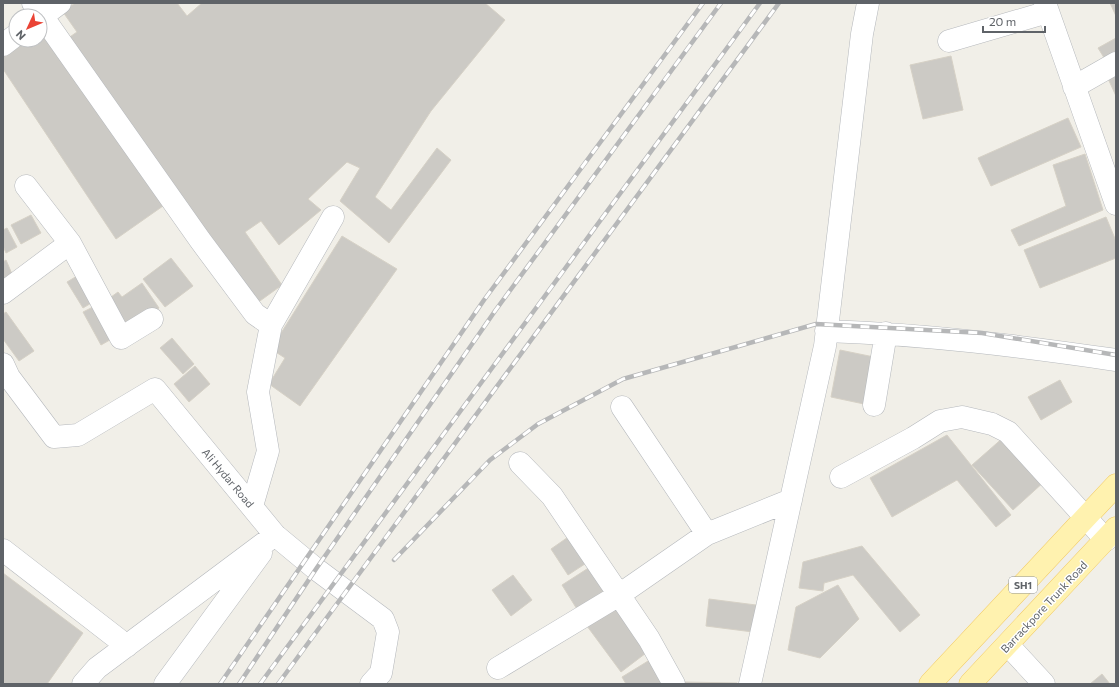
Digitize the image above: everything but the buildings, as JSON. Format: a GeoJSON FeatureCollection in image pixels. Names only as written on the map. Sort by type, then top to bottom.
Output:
{"type":"FeatureCollection","features":[{"type":"Feature","properties":{"kind":"main road","name":"SH1"},"geometry":{"type":"LineString","coordinates":[[930,684],[1116,485]]}},
{"type":"Feature","properties":{"kind":"main road","name":"Barrackpore Trunk Road"},"geometry":{"type":"LineString","coordinates":[[970,684],[1111,534]]}},
{"type":"Feature","properties":{"kind":"street"},"geometry":{"type":"LineString","coordinates":[[48,8],[60,3]]}},
{"type":"Feature","properties":{"kind":"street"},"geometry":{"type":"LineString","coordinates":[[750,684],[791,500],[826,331],[862,34],[868,3]]}},
{"type":"Feature","properties":{"kind":"street"},"geometry":{"type":"LineString","coordinates":[[949,41],[1047,7],[1074,87],[1111,178],[1116,204]]}},
{"type":"Feature","properties":{"kind":"street"},"geometry":{"type":"LineString","coordinates":[[48,26],[200,240],[255,314],[271,325]]}},
{"type":"Feature","properties":{"kind":"street"},"geometry":{"type":"LineString","coordinates":[[1074,87],[1116,63]]}},
{"type":"Feature","properties":{"kind":"street"},"geometry":{"type":"LineString","coordinates":[[26,186],[70,243],[121,338],[152,319]]}},
{"type":"Feature","properties":{"kind":"street"},"geometry":{"type":"LineString","coordinates":[[252,506],[268,451],[258,392],[271,325],[333,218]]}},
{"type":"Feature","properties":{"kind":"street"},"geometry":{"type":"LineString","coordinates":[[3,294],[70,243]]}},
{"type":"Feature","properties":{"kind":"street"},"geometry":{"type":"LineString","coordinates":[[826,331],[886,333],[1006,344],[1116,360]]}},
{"type":"Feature","properties":{"kind":"street"},"geometry":{"type":"LineString","coordinates":[[874,405],[886,333]]}},
{"type":"Feature","properties":{"kind":"street","name":"Ali Hydar Road"},"geometry":{"type":"LineString","coordinates":[[3,364],[9,377],[54,437],[78,435],[155,390],[275,535],[304,560],[383,619],[388,632],[379,680]]}},
{"type":"Feature","properties":{"kind":"street"},"geometry":{"type":"LineString","coordinates":[[622,406],[707,534]]}},
{"type":"Feature","properties":{"kind":"street"},"geometry":{"type":"LineString","coordinates":[[841,477],[913,438],[940,421],[962,417],[992,424],[1008,432],[1086,518],[1111,534]]}},
{"type":"Feature","properties":{"kind":"street"},"geometry":{"type":"LineString","coordinates":[[520,463],[552,496],[649,639],[674,684]]}},
{"type":"Feature","properties":{"kind":"street"},"geometry":{"type":"LineString","coordinates":[[498,668],[619,596],[707,534],[791,500]]}},
{"type":"Feature","properties":{"kind":"street"},"geometry":{"type":"LineString","coordinates":[[83,684],[97,668],[275,535]]}},
{"type":"Feature","properties":{"kind":"street"},"geometry":{"type":"LineString","coordinates":[[165,684],[275,535]]}},
{"type":"Feature","properties":{"kind":"street"},"geometry":{"type":"LineString","coordinates":[[3,550],[127,646]]}},
{"type":"Feature","properties":{"kind":"street"},"geometry":{"type":"LineString","coordinates":[[1008,645],[1044,684]]}},
{"type":"Feature","properties":{"kind":"railway"},"geometry":{"type":"LineString","coordinates":[[220,684],[484,300],[703,3]]}},
{"type":"Feature","properties":{"kind":"railway"},"geometry":{"type":"LineString","coordinates":[[239,684],[316,569],[495,311],[721,3]]}},
{"type":"Feature","properties":{"kind":"railway"},"geometry":{"type":"LineString","coordinates":[[260,684],[760,3]]}},
{"type":"Feature","properties":{"kind":"railway"},"geometry":{"type":"LineString","coordinates":[[278,684],[779,3]]}},
{"type":"Feature","properties":{"kind":"railway"},"geometry":{"type":"LineString","coordinates":[[394,560],[490,460],[538,424],[623,379],[816,324],[982,333],[1116,355]]}}]}
